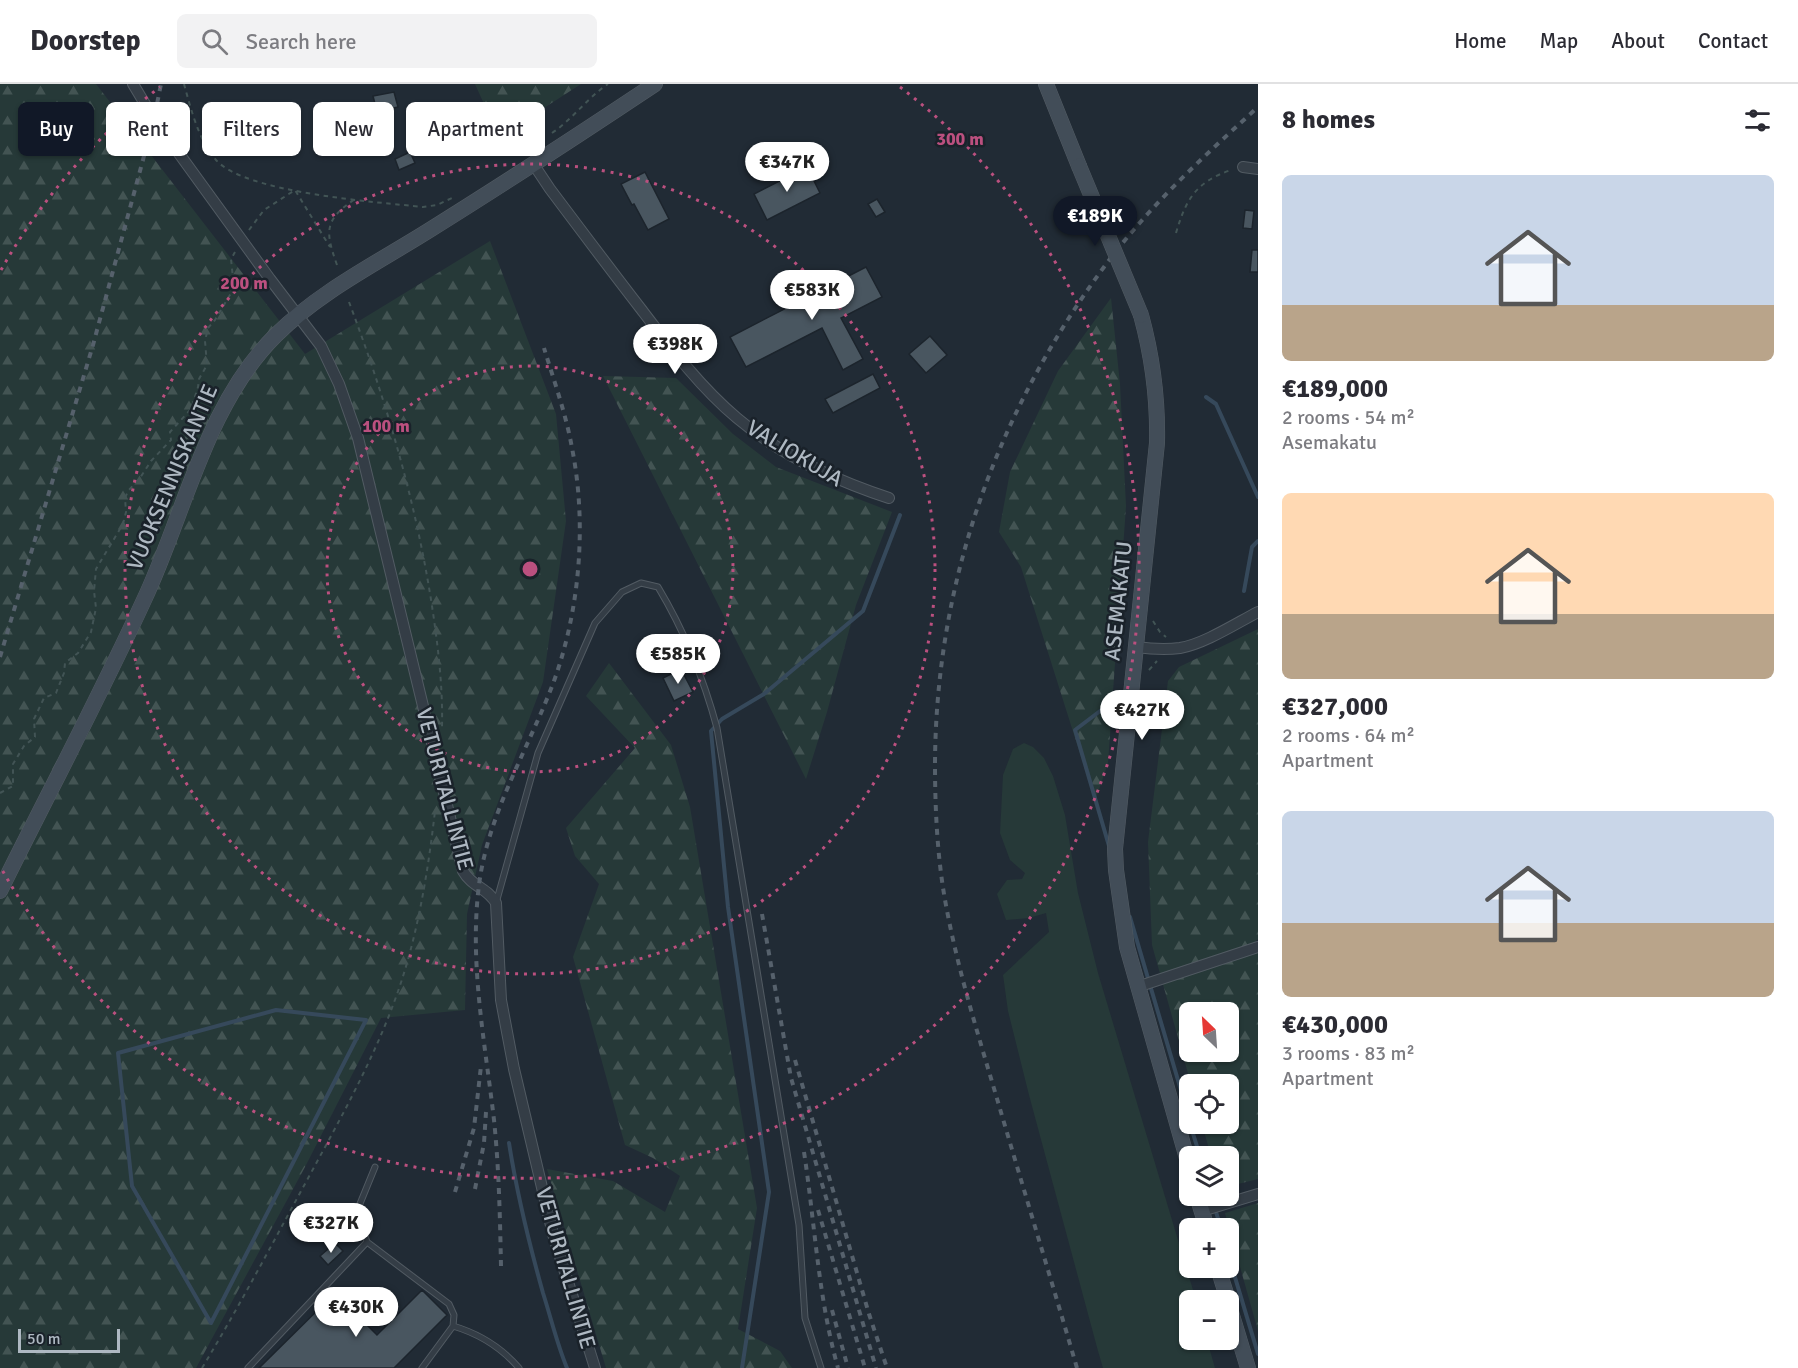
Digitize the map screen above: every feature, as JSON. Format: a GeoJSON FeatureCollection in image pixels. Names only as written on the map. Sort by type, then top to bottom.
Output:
{"type":"FeatureCollection","features":[{"type":"Feature","properties":{"kind":"street","name":"VETURITALLINTIE"},"geometry":{"type":"LineString","coordinates":[[133,84],[154,119],[321,346],[339,384],[358,438],[463,872],[468,879],[491,894],[496,903],[501,1000],[514,1069],[553,1234],[595,1368]]}},
{"type":"Feature","properties":{"kind":"street","name":"VUOKSENNISKANTIE"},"geometry":{"type":"LineString","coordinates":[[0,891],[145,598],[213,430],[230,394],[248,368],[275,336],[298,315],[459,203],[504,184],[655,84]]}},
{"type":"Feature","properties":{"kind":"street","name":"ASEMAKATU"},"geometry":{"type":"LineString","coordinates":[[1046,84],[1141,315],[1154,370],[1158,419],[1115,849],[1127,947],[1183,1146]]}},
{"type":"Feature","properties":{"kind":"street","name":"VALIOKUJA"},"geometry":{"type":"LineString","coordinates":[[534,165],[549,189],[667,343],[736,418],[775,446],[814,469],[889,498]]}},
{"type":"Feature","properties":{"kind":"street"},"geometry":{"type":"LineString","coordinates":[[1243,167],[1258,169]]}},
{"type":"Feature","properties":{"kind":"street"},"geometry":{"type":"LineString","coordinates":[[1136,647],[1181,648],[1258,612]]}},
{"type":"Feature","properties":{"kind":"street"},"geometry":{"type":"LineString","coordinates":[[1137,987],[1258,947]]}},
{"type":"Feature","properties":{"kind":"street"},"geometry":{"type":"LineString","coordinates":[[1202,1211],[1258,1194]]}},
{"type":"Feature","properties":{"kind":"street"},"geometry":{"type":"LineString","coordinates":[[1200,1206],[1204,1218]]}},
{"type":"Feature","properties":{"kind":"street"},"geometry":{"type":"LineString","coordinates":[[1239,1338],[1248,1368]]}},
{"type":"Feature","properties":{"kind":"lane"},"geometry":{"type":"LineString","coordinates":[[496,903],[538,753],[595,623],[622,592],[641,583],[658,587],[678,621],[706,689],[717,728],[799,1225],[805,1318],[821,1368]]}},
{"type":"Feature","properties":{"kind":"lane"},"geometry":{"type":"LineString","coordinates":[[375,1167],[357,1210],[367,1242],[449,1304],[454,1315],[453,1326],[422,1368]]}},
{"type":"Feature","properties":{"kind":"lane"},"geometry":{"type":"LineString","coordinates":[[248,1368],[367,1242]]}},
{"type":"Feature","properties":{"kind":"lane"},"geometry":{"type":"LineString","coordinates":[[453,1326],[471,1331],[497,1346],[519,1368]]}},
{"type":"Feature","properties":{"kind":"path"},"geometry":{"type":"LineString","coordinates":[[184,84],[201,137],[208,150],[220,164],[237,175],[260,183],[355,199],[423,207],[459,203]]}},
{"type":"Feature","properties":{"kind":"path"},"geometry":{"type":"LineString","coordinates":[[545,138],[568,123],[590,96],[608,84]]}},
{"type":"Feature","properties":{"kind":"path"},"geometry":{"type":"LineString","coordinates":[[1176,232],[1190,197],[1202,185],[1219,174],[1243,167]]}},
{"type":"Feature","properties":{"kind":"path"},"geometry":{"type":"LineString","coordinates":[[0,793],[13,786],[14,764],[24,746],[35,737],[34,719],[44,698],[56,693],[64,673],[65,663],[78,653],[91,632],[96,608],[94,591],[96,569],[123,524],[126,512],[125,498],[128,491],[171,440],[170,432],[190,409],[199,379],[207,365],[205,341],[208,328],[234,288],[231,259],[241,240],[264,210],[295,190]]}},
{"type":"Feature","properties":{"kind":"path"},"geometry":{"type":"LineString","coordinates":[[295,190],[330,247],[337,265]]}},
{"type":"Feature","properties":{"kind":"path"},"geometry":{"type":"LineString","coordinates":[[330,247],[329,228],[333,217],[355,199]]}},
{"type":"Feature","properties":{"kind":"path"},"geometry":{"type":"LineString","coordinates":[[349,302],[381,397],[418,531],[437,642],[442,731]]}},
{"type":"Feature","properties":{"kind":"path"},"geometry":{"type":"LineString","coordinates":[[1151,615],[1160,632],[1166,637],[1175,638]]}},
{"type":"Feature","properties":{"kind":"path"},"geometry":{"type":"LineString","coordinates":[[1145,677],[1155,663],[1164,657],[1166,637]]}},
{"type":"Feature","properties":{"kind":"path"},"geometry":{"type":"LineString","coordinates":[[202,1368],[231,1321],[337,1126],[379,1038],[407,965],[421,910],[436,806]]}},
{"type":"Feature","properties":{"kind":"green space"},"geometry":{"type":"Polygon","coordinates":[[[0,84],[96,84],[110,102],[106,102],[106,156],[152,156],[305,354],[490,241],[556,414],[566,521],[543,682],[482,845],[467,914],[465,1010],[381,1018],[305,1167],[196,1368],[0,1368],[0,84]]]}},
{"type":"Feature","properties":{"kind":"green space"},"geometry":{"type":"Polygon","coordinates":[[[475,84],[581,84],[545,107],[545,102],[483,102],[475,84]]]}},
{"type":"Feature","properties":{"kind":"green space"},"geometry":{"type":"Polygon","coordinates":[[[1111,298],[1120,384],[1126,506],[1108,763],[1095,801],[1021,567],[999,532],[1010,472],[1058,371],[1111,298]]]}},
{"type":"Feature","properties":{"kind":"green space"},"geometry":{"type":"Polygon","coordinates":[[[603,376],[676,378],[733,434],[776,467],[892,512],[856,605],[806,779],[603,376]]]}},
{"type":"Feature","properties":{"kind":"green space"},"geometry":{"type":"Polygon","coordinates":[[[1258,629],[1258,939],[1254,943],[1258,947],[1258,1179],[1239,1184],[1239,1146],[1208,1146],[1205,1134],[1239,1134],[1239,1074],[1188,1074],[1185,1062],[1239,1062],[1239,1002],[1179,1002],[1179,1041],[1152,945],[1148,842],[1168,681],[1179,667],[1258,629]]]}},
{"type":"Feature","properties":{"kind":"green space"},"geometry":{"type":"Polygon","coordinates":[[[609,663],[671,745],[690,807],[757,1208],[738,1329],[780,1351],[792,1368],[606,1368],[547,1169],[613,1181],[665,1212],[680,1176],[653,1158],[625,1145],[573,957],[599,884],[575,856],[566,828],[635,748],[586,696],[609,663]]]}},
{"type":"Feature","properties":{"kind":"green space"},"geometry":{"type":"Polygon","coordinates":[[[1024,743],[1033,747],[1044,758],[1053,776],[1065,815],[1078,893],[1098,973],[1179,1243],[1179,1278],[1189,1278],[1193,1290],[1179,1290],[1179,1350],[1210,1350],[1215,1368],[1103,1368],[1008,1011],[1003,975],[1049,932],[1046,913],[1029,918],[1006,920],[997,894],[1007,880],[1022,879],[1025,873],[1010,860],[1000,833],[1003,775],[1013,749],[1024,743]]]}},
{"type":"Feature","properties":{"kind":"green space"},"geometry":{"type":"Polygon","coordinates":[[[1258,1203],[1258,1331],[1239,1263],[1239,1218],[1226,1218],[1225,1213],[1258,1203]]]}},
{"type":"Feature","properties":{"kind":"building"},"geometry":{"type":"Polygon","coordinates":[[[394,92],[398,107],[394,108],[394,102],[374,102],[373,96],[394,92]]]}},
{"type":"Feature","properties":{"kind":"building"},"geometry":{"type":"Polygon","coordinates":[[[406,154],[406,156],[412,156],[415,163],[399,170],[395,159],[406,154]]]}},
{"type":"Feature","properties":{"kind":"building"},"geometry":{"type":"Polygon","coordinates":[[[807,167],[820,193],[767,220],[754,194],[807,167]]]}},
{"type":"Feature","properties":{"kind":"building"},"geometry":{"type":"Polygon","coordinates":[[[645,172],[669,219],[648,230],[621,184],[645,172]]]}},
{"type":"Feature","properties":{"kind":"building"},"geometry":{"type":"Polygon","coordinates":[[[877,199],[885,212],[876,217],[868,204],[877,199]]]}},
{"type":"Feature","properties":{"kind":"building"},"geometry":{"type":"Polygon","coordinates":[[[1245,210],[1254,211],[1252,229],[1243,228],[1245,210]]]}},
{"type":"Feature","properties":{"kind":"building"},"geometry":{"type":"Polygon","coordinates":[[[1252,250],[1258,250],[1258,272],[1250,272],[1252,250]]]}},
{"type":"Feature","properties":{"kind":"building"},"geometry":{"type":"Polygon","coordinates":[[[866,267],[882,297],[841,318],[863,359],[843,370],[822,328],[746,367],[730,337],[866,267]]]}},
{"type":"Feature","properties":{"kind":"building"},"geometry":{"type":"Polygon","coordinates":[[[930,336],[947,355],[926,373],[909,354],[930,336]]]}},
{"type":"Feature","properties":{"kind":"building"},"geometry":{"type":"Polygon","coordinates":[[[873,374],[880,388],[833,413],[825,399],[873,374]]]}},
{"type":"Feature","properties":{"kind":"building"},"geometry":{"type":"Polygon","coordinates":[[[681,669],[693,692],[674,701],[663,678],[681,669]]]}},
{"type":"Feature","properties":{"kind":"building"},"geometry":{"type":"Polygon","coordinates":[[[335,1243],[343,1251],[328,1265],[320,1256],[335,1243]]]}},
{"type":"Feature","properties":{"kind":"building"},"geometry":{"type":"Polygon","coordinates":[[[422,1290],[447,1315],[394,1368],[259,1368],[335,1293],[377,1335],[422,1290]]]}},
{"type":"Feature","properties":{"kind":"waterway"},"geometry":{"type":"LineString","coordinates":[[1206,397],[1216,404],[1258,497]]}},
{"type":"Feature","properties":{"kind":"waterway"},"geometry":{"type":"LineString","coordinates":[[742,1368],[769,1192],[728,907],[711,731],[722,719],[764,694],[863,611],[900,515]]}},
{"type":"Feature","properties":{"kind":"waterway"},"geometry":{"type":"LineString","coordinates":[[1244,591],[1252,547],[1258,541]]}},
{"type":"Feature","properties":{"kind":"waterway"},"geometry":{"type":"LineString","coordinates":[[1109,846],[1075,730],[1112,702]]}},
{"type":"Feature","properties":{"kind":"waterway"},"geometry":{"type":"LineString","coordinates":[[1130,917],[1179,1084]]}},
{"type":"Feature","properties":{"kind":"waterway"},"geometry":{"type":"LineString","coordinates":[[276,1010],[366,1020],[211,1323],[132,1186],[118,1053],[276,1010]]}},
{"type":"Feature","properties":{"kind":"waterway"},"geometry":{"type":"LineString","coordinates":[[1193,1134],[1197,1146]]}},
{"type":"Feature","properties":{"kind":"waterway"},"geometry":{"type":"LineString","coordinates":[[509,1143],[533,1256],[567,1368]]}},
{"type":"Feature","properties":{"kind":"waterway"},"geometry":{"type":"LineString","coordinates":[[1214,1206],[1218,1218]]}},
{"type":"Feature","properties":{"kind":"waterway"},"geometry":{"type":"LineString","coordinates":[[1235,1278],[1258,1354]]}},
{"type":"Feature","properties":{"kind":"railway"},"geometry":{"type":"LineString","coordinates":[[0,657],[93,345],[154,119],[161,84]]}},
{"type":"Feature","properties":{"kind":"railway"},"geometry":{"type":"LineString","coordinates":[[1077,1368],[968,999],[944,894],[937,829],[935,763],[938,695],[947,629],[961,564],[980,501],[1004,440],[1033,380],[1066,322],[1104,267],[1139,224],[1197,164],[1258,107]]}},
{"type":"Feature","properties":{"kind":"railway"},"geometry":{"type":"LineString","coordinates":[[501,1266],[496,1138],[477,973],[476,914],[479,885],[484,858],[500,806],[544,706],[563,653],[575,595],[580,536],[577,477],[572,448],[544,348]]}},
{"type":"Feature","properties":{"kind":"railway"},"geometry":{"type":"LineString","coordinates":[[762,914],[791,1078],[876,1368]]}},
{"type":"Feature","properties":{"kind":"railway"},"geometry":{"type":"LineString","coordinates":[[795,1060],[887,1368]]}},
{"type":"Feature","properties":{"kind":"railway"},"geometry":{"type":"LineString","coordinates":[[455,1192],[474,1128],[481,1066]]}},
{"type":"Feature","properties":{"kind":"railway"},"geometry":{"type":"LineString","coordinates":[[475,1189],[484,1143],[486,1112]]}},
{"type":"Feature","properties":{"kind":"railway"},"geometry":{"type":"LineString","coordinates":[[804,1152],[821,1287],[838,1368]]}},
{"type":"Feature","properties":{"kind":"railway"},"geometry":{"type":"LineString","coordinates":[[818,1210],[865,1368]]}},
{"type":"Feature","properties":{"kind":"railway"},"geometry":{"type":"LineString","coordinates":[[832,1310],[848,1368]]}}]}
